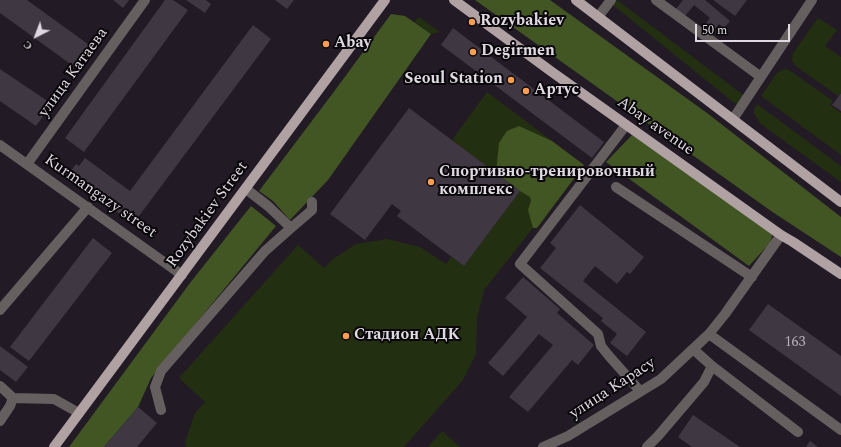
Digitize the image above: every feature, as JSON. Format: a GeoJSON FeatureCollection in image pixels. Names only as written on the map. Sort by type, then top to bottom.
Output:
{"type":"FeatureCollection","features":[{"type":"Feature","properties":{"kind":"main road","name":"Rozybakiev Street"},"geometry":{"type":"LineString","coordinates":[[54,447],[386,0]]}},
{"type":"Feature","properties":{"kind":"main road","name":"Abay avenue"},"geometry":{"type":"LineString","coordinates":[[454,0],[780,235],[841,274]]}},
{"type":"Feature","properties":{"kind":"main road"},"geometry":{"type":"LineString","coordinates":[[576,0],[841,202]]}},
{"type":"Feature","properties":{"kind":"street","name":"улица Катаева"},"geometry":{"type":"LineString","coordinates":[[27,164],[145,0]]}},
{"type":"Feature","properties":{"kind":"street"},"geometry":{"type":"LineString","coordinates":[[598,16],[611,0]]}},
{"type":"Feature","properties":{"kind":"street"},"geometry":{"type":"LineString","coordinates":[[656,0],[761,77]]}},
{"type":"Feature","properties":{"kind":"street"},"geometry":{"type":"LineString","coordinates":[[733,119],[812,0]]}},
{"type":"Feature","properties":{"kind":"street"},"geometry":{"type":"LineString","coordinates":[[626,125],[520,264],[598,334],[601,346],[640,391]]}},
{"type":"Feature","properties":{"kind":"street","name":"Kurmangazy street"},"geometry":{"type":"LineString","coordinates":[[0,145],[182,275]]}},
{"type":"Feature","properties":{"kind":"street"},"geometry":{"type":"LineString","coordinates":[[616,187],[752,277]]}},
{"type":"Feature","properties":{"kind":"street"},"geometry":{"type":"LineString","coordinates":[[246,189],[268,206],[292,228]]}},
{"type":"Feature","properties":{"kind":"street"},"geometry":{"type":"LineString","coordinates":[[161,410],[155,387],[161,371],[265,250],[312,210],[312,202]]}},
{"type":"Feature","properties":{"kind":"street"},"geometry":{"type":"LineString","coordinates":[[0,310],[88,207]]}},
{"type":"Feature","properties":{"kind":"street","name":"улица Карасу"},"geometry":{"type":"LineString","coordinates":[[543,447],[568,436],[661,379],[709,334],[752,277],[780,235]]}},
{"type":"Feature","properties":{"kind":"street"},"geometry":{"type":"LineString","coordinates":[[709,334],[841,430]]}},
{"type":"Feature","properties":{"kind":"street"},"geometry":{"type":"LineString","coordinates":[[693,349],[712,366],[798,432]]}},
{"type":"Feature","properties":{"kind":"street"},"geometry":{"type":"LineString","coordinates":[[647,447],[704,382],[712,366]]}},
{"type":"Feature","properties":{"kind":"street"},"geometry":{"type":"LineString","coordinates":[[0,386],[13,398],[54,399],[79,413]]}},
{"type":"Feature","properties":{"kind":"street"},"geometry":{"type":"LineString","coordinates":[[0,421],[10,406],[13,398]]}},
{"type":"Feature","properties":{"kind":"green space"},"geometry":{"type":"Polygon","coordinates":[[[475,0],[550,0],[707,113],[841,217],[841,257],[771,211],[475,0]]]}},
{"type":"Feature","properties":{"kind":"green space"},"geometry":{"type":"Polygon","coordinates":[[[617,0],[750,100],[737,104],[733,102],[613,5],[617,0]]]}},
{"type":"Feature","properties":{"kind":"green space"},"geometry":{"type":"Polygon","coordinates":[[[391,14],[405,16],[431,34],[328,180],[290,220],[273,201],[259,191],[391,14]]]}},
{"type":"Feature","properties":{"kind":"green space"},"geometry":{"type":"Polygon","coordinates":[[[419,17],[440,32],[431,34],[414,22],[419,17]]]}},
{"type":"Feature","properties":{"kind":"green space"},"geometry":{"type":"Polygon","coordinates":[[[818,18],[837,30],[825,46],[841,57],[841,93],[838,96],[796,66],[792,59],[793,53],[818,18]]]}},
{"type":"Feature","properties":{"kind":"green space"},"geometry":{"type":"Polygon","coordinates":[[[785,69],[789,70],[833,101],[830,105],[841,113],[841,155],[761,96],[776,74],[785,69]]]}},
{"type":"Feature","properties":{"kind":"green space","name":"Стадион АДК"},"geometry":{"type":"Polygon","coordinates":[[[487,92],[584,165],[537,228],[533,228],[484,290],[477,319],[476,354],[463,380],[404,447],[186,447],[185,442],[195,413],[205,402],[179,378],[298,245],[324,268],[333,259],[356,244],[387,239],[420,247],[446,264],[451,257],[464,266],[520,191],[452,140],[487,92]]]}},
{"type":"Feature","properties":{"kind":"green space"},"geometry":{"type":"Polygon","coordinates":[[[757,104],[841,166],[841,182],[761,124],[754,114],[754,109],[757,104]]]}},
{"type":"Feature","properties":{"kind":"green space"},"geometry":{"type":"Polygon","coordinates":[[[519,126],[552,141],[584,165],[537,228],[533,228],[528,210],[531,201],[530,197],[496,173],[499,143],[507,131],[519,126]]]}},
{"type":"Feature","properties":{"kind":"green space"},"geometry":{"type":"Polygon","coordinates":[[[632,135],[773,233],[770,243],[749,266],[606,162],[632,135]]]}},
{"type":"Feature","properties":{"kind":"green space"},"geometry":{"type":"Polygon","coordinates":[[[251,206],[276,226],[151,378],[138,407],[104,447],[69,447],[190,283],[251,206]]]}},
{"type":"Feature","properties":{"kind":"green space"},"geometry":{"type":"Polygon","coordinates":[[[442,431],[460,447],[428,447],[442,431]]]}},
{"type":"Feature","properties":{"kind":"building"},"geometry":{"type":"Polygon","coordinates":[[[0,0],[27,0],[92,47],[76,68],[0,13],[0,0]]]}},
{"type":"Feature","properties":{"kind":"building"},"geometry":{"type":"Polygon","coordinates":[[[113,0],[129,0],[123,8],[113,0]]]}},
{"type":"Feature","properties":{"kind":"building"},"geometry":{"type":"Polygon","coordinates":[[[165,0],[173,0],[188,10],[84,152],[65,138],[165,0]]]}},
{"type":"Feature","properties":{"kind":"building"},"geometry":{"type":"Polygon","coordinates":[[[186,0],[206,0],[211,4],[205,13],[186,0]]]}},
{"type":"Feature","properties":{"kind":"building"},"geometry":{"type":"Polygon","coordinates":[[[275,0],[294,0],[287,9],[275,0]]]}},
{"type":"Feature","properties":{"kind":"building"},"geometry":{"type":"Polygon","coordinates":[[[683,0],[705,0],[730,21],[724,28],[719,24],[710,35],[702,29],[710,18],[694,5],[685,16],[676,9],[683,0]]]}},
{"type":"Feature","properties":{"kind":"building"},"geometry":{"type":"Polygon","coordinates":[[[713,0],[747,0],[735,16],[713,0]]]}},
{"type":"Feature","properties":{"kind":"building"},"geometry":{"type":"Polygon","coordinates":[[[253,25],[271,39],[133,224],[68,175],[76,164],[79,166],[85,158],[130,191],[253,25]]]}},
{"type":"Feature","properties":{"kind":"building"},"geometry":{"type":"Polygon","coordinates":[[[453,28],[604,142],[592,158],[441,45],[453,28]]]}},
{"type":"Feature","properties":{"kind":"building"},"geometry":{"type":"Polygon","coordinates":[[[0,69],[52,104],[36,126],[0,101],[0,69]]]}},
{"type":"Feature","properties":{"kind":"building"},"geometry":{"type":"Polygon","coordinates":[[[841,93],[841,111],[832,105],[841,93]]]}},
{"type":"Feature","properties":{"kind":"building","name":"Спортивно-тренировочный комплекс"},"geometry":{"type":"Polygon","coordinates":[[[409,108],[520,191],[464,266],[397,216],[401,211],[392,204],[365,240],[330,214],[409,108]]]}},
{"type":"Feature","properties":{"kind":"building"},"geometry":{"type":"Polygon","coordinates":[[[580,205],[644,257],[630,274],[627,272],[617,284],[595,266],[583,281],[646,332],[627,356],[610,343],[617,334],[601,321],[603,318],[540,268],[556,248],[550,243],[580,205]]]}},
{"type":"Feature","properties":{"kind":"building"},"geometry":{"type":"Polygon","coordinates":[[[93,238],[112,253],[29,361],[10,347],[93,238]]]}},
{"type":"Feature","properties":{"kind":"building"},"geometry":{"type":"Polygon","coordinates":[[[523,277],[560,309],[557,313],[594,345],[578,365],[572,360],[528,412],[509,397],[553,345],[539,334],[503,376],[488,363],[527,317],[505,298],[523,277]]]}},
{"type":"Feature","properties":{"kind":"building"},"geometry":{"type":"Polygon","coordinates":[[[768,304],[841,356],[841,396],[749,330],[768,304]]]}},
{"type":"Feature","properties":{"kind":"building"},"geometry":{"type":"Polygon","coordinates":[[[0,346],[28,367],[16,382],[0,370],[0,346]]]}},
{"type":"Feature","properties":{"kind":"building"},"geometry":{"type":"Polygon","coordinates":[[[138,407],[157,423],[137,447],[104,447],[138,407]]]}},
{"type":"Feature","properties":{"kind":"building"},"geometry":{"type":"Polygon","coordinates":[[[693,415],[740,447],[692,447],[678,437],[693,415]]]}},
{"type":"Feature","properties":{"kind":"building"},"geometry":{"type":"Polygon","coordinates":[[[810,441],[818,447],[806,447],[810,441]]]}},
{"type":"Feature","properties":{"kind":"place","name":"Rozybakiev"},"geometry":{"type":"Point","coordinates":[472,22]}},
{"type":"Feature","properties":{"kind":"place","name":"Abay"},"geometry":{"type":"Point","coordinates":[326,44]}},
{"type":"Feature","properties":{"kind":"place","name":"Degirmen"},"geometry":{"type":"Point","coordinates":[473,52]}},
{"type":"Feature","properties":{"kind":"place","name":"Seoul Station"},"geometry":{"type":"Point","coordinates":[511,80]}},
{"type":"Feature","properties":{"kind":"place","name":"Артус"},"geometry":{"type":"Point","coordinates":[526,91]}},
{"type":"Feature","properties":{"kind":"place","name":"Спортивно-тренировочный комплекс"},"geometry":{"type":"Point","coordinates":[431,182]}},
{"type":"Feature","properties":{"kind":"place","name":"Стадион АДК"},"geometry":{"type":"Point","coordinates":[346,336]}}]}
